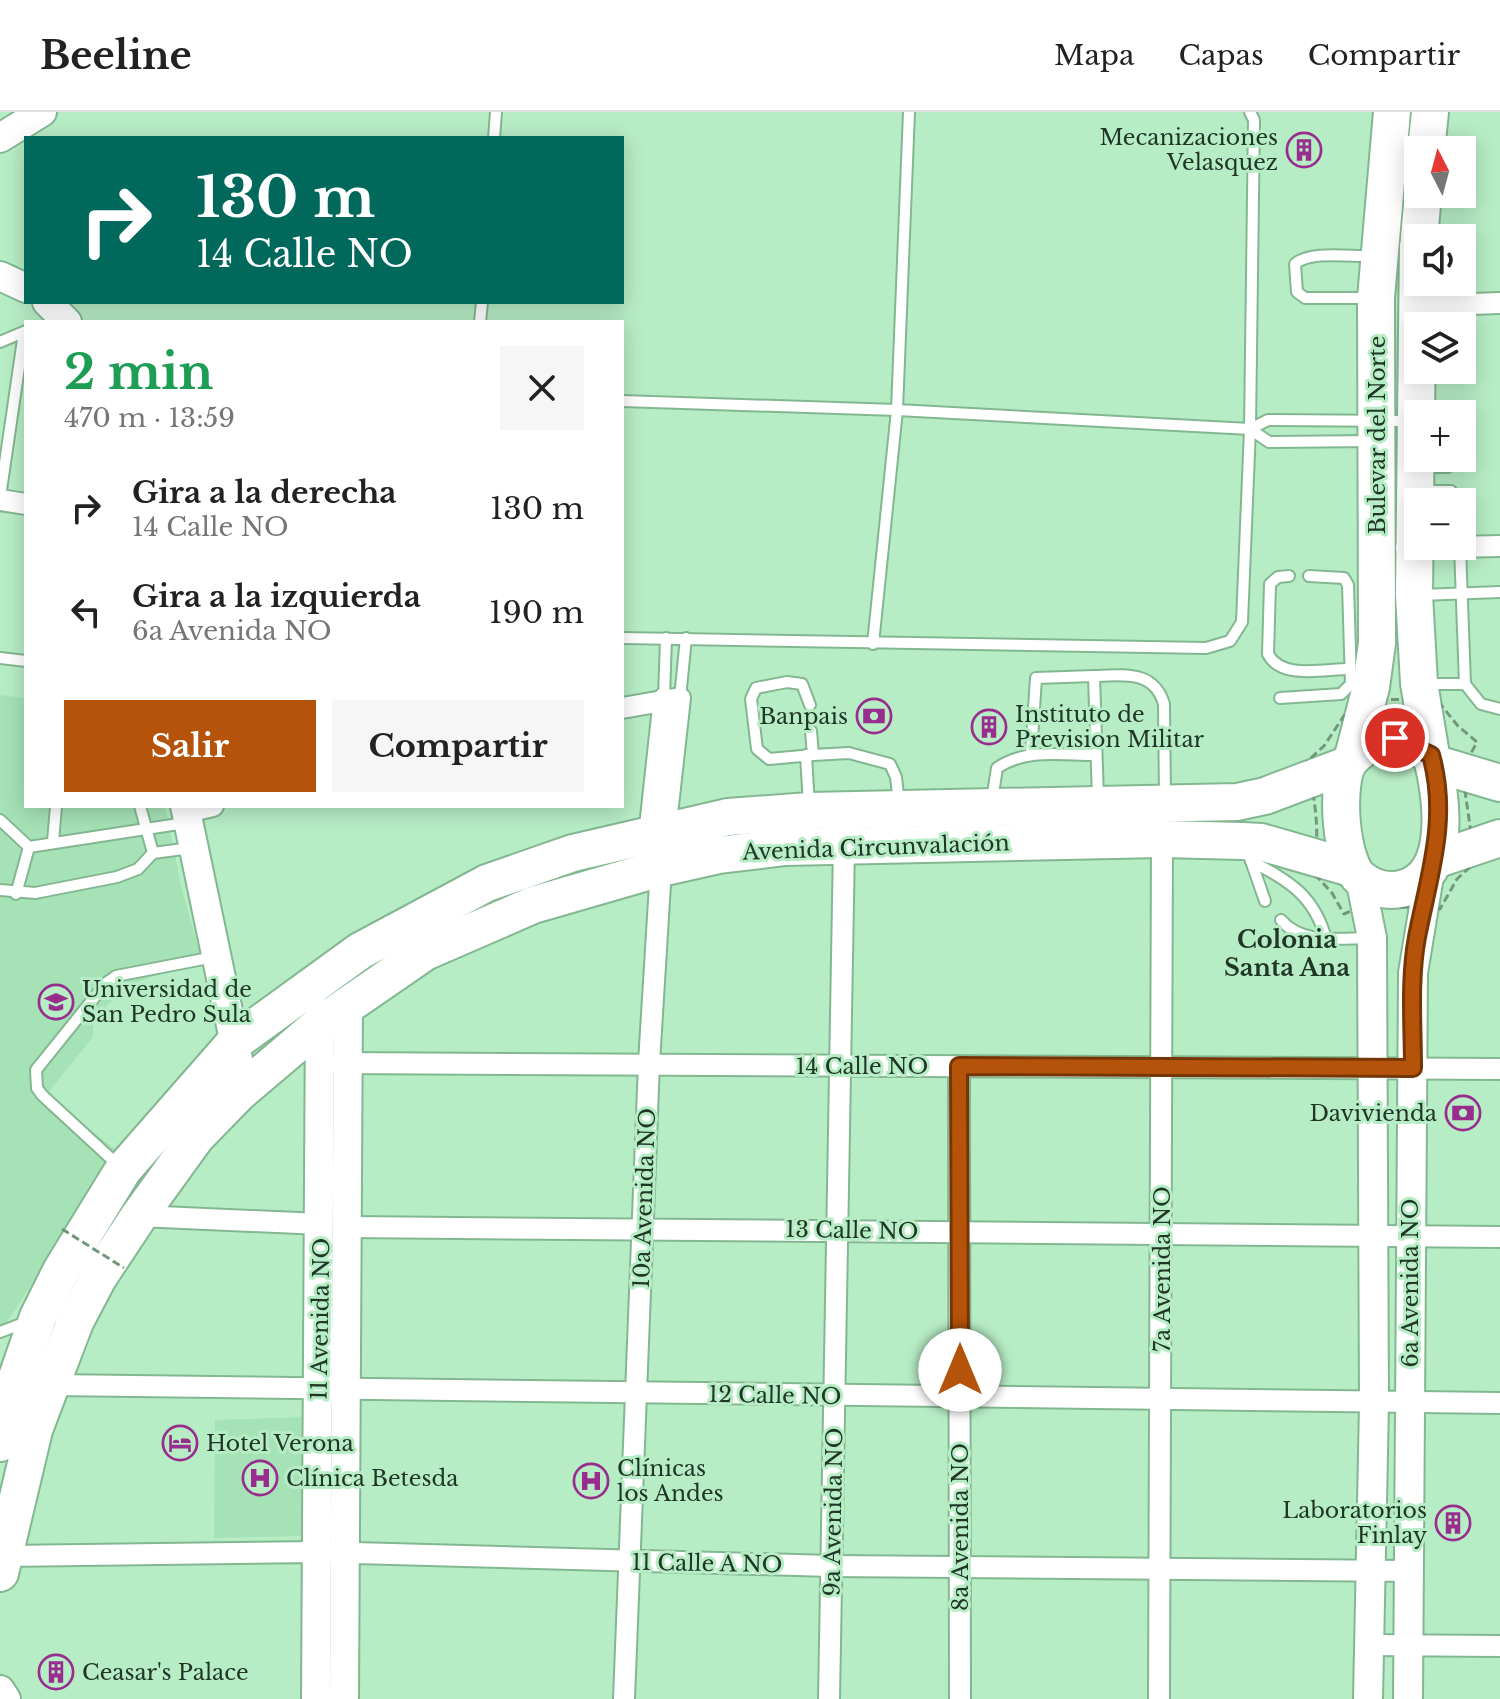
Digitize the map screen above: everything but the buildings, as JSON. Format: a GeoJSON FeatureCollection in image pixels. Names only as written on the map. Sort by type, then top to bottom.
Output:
{"type":"FeatureCollection","features":[{"type":"Feature","properties":{"kind":"highway","name":"Bulevar del Norte"},"geometry":{"type":"LineString","coordinates":[[1350,761],[1368,700],[1363,627],[1378,549],[1376,298],[1392,112]]}},
{"type":"Feature","properties":{"kind":"highway"},"geometry":{"type":"LineString","coordinates":[[1427,136],[1430,112]]}},
{"type":"Feature","properties":{"kind":"highway","name":"Bulevar del Norte"},"geometry":{"type":"LineString","coordinates":[[1415,400],[1416,296]]}},
{"type":"Feature","properties":{"kind":"highway","name":"Bulevar del Norte"},"geometry":{"type":"LineString","coordinates":[[1424,488],[1425,472]]}},
{"type":"Feature","properties":{"kind":"highway","name":"Bulevar del Norte"},"geometry":{"type":"LineString","coordinates":[[1415,560],[1420,692],[1442,763]]}},
{"type":"Feature","properties":{"kind":"highway"},"geometry":{"type":"LineString","coordinates":[[1486,842],[1432,865],[1412,887],[1393,890],[1378,888],[1348,877],[1341,808],[1350,761],[1384,738],[1407,741],[1442,763],[1500,783]]}},
{"type":"Feature","properties":{"kind":"highway","name":"Avenida Circunvalación"},"geometry":{"type":"LineString","coordinates":[[3,1415],[38,1317],[61,1271],[123,1170],[236,1041],[360,951],[487,883],[573,853],[659,845],[719,855],[1164,822],[1265,796],[1350,761]]}},
{"type":"Feature","properties":{"kind":"highway"},"geometry":{"type":"LineString","coordinates":[[1432,865],[1441,817],[1438,779],[1442,763]]}},
{"type":"Feature","properties":{"kind":"highway","name":"Avenida Circunvalación"},"geometry":{"type":"LineString","coordinates":[[3,1564],[34,1430],[51,1385],[92,1289],[139,1216],[196,1137],[239,1093],[348,1003],[425,952],[659,845],[728,817],[809,811],[1099,805],[1164,822],[1246,851],[1261,842],[1348,877]]}},
{"type":"Feature","properties":{"kind":"highway"},"geometry":{"type":"LineString","coordinates":[[844,845],[846,836],[855,829],[941,826],[991,808]]}},
{"type":"Feature","properties":{"kind":"street"},"geometry":{"type":"LineString","coordinates":[[0,138],[42,112]]}},
{"type":"Feature","properties":{"kind":"street"},"geometry":{"type":"LineString","coordinates":[[0,276],[24,287]]}},
{"type":"Feature","properties":{"kind":"street"},"geometry":{"type":"LineString","coordinates":[[1416,306],[1500,303]]}},
{"type":"Feature","properties":{"kind":"street"},"geometry":{"type":"LineString","coordinates":[[0,498],[24,504]]}},
{"type":"Feature","properties":{"kind":"street"},"geometry":{"type":"LineString","coordinates":[[1476,547],[1500,546]]}},
{"type":"Feature","properties":{"kind":"street"},"geometry":{"type":"LineString","coordinates":[[1378,549],[1404,548]]}},
{"type":"Feature","properties":{"kind":"street"},"geometry":{"type":"LineString","coordinates":[[624,708],[672,698]]}},
{"type":"Feature","properties":{"kind":"street","name":"10a Avenida NO"},"geometry":{"type":"LineString","coordinates":[[624,1699],[659,845],[672,698]]}},
{"type":"Feature","properties":{"kind":"street"},"geometry":{"type":"LineString","coordinates":[[194,819],[216,957],[236,1041],[236,1074],[201,1121],[196,1137]]}},
{"type":"Feature","properties":{"kind":"street","name":"7a Avenida NO"},"geometry":{"type":"LineString","coordinates":[[1159,1699],[1164,822]]}},
{"type":"Feature","properties":{"kind":"street","name":"9a Avenida NO"},"geometry":{"type":"LineString","coordinates":[[829,1699],[844,845]]}},
{"type":"Feature","properties":{"kind":"street","name":"6a Avenida NO"},"geometry":{"type":"LineString","coordinates":[[1408,1699],[1413,973],[1432,865]]}},
{"type":"Feature","properties":{"kind":"street","name":"6a Avenida NO"},"geometry":{"type":"LineString","coordinates":[[1348,877],[1372,938],[1374,1404],[1368,1699]]}},
{"type":"Feature","properties":{"kind":"street","name":"11 Avenida NO"},"geometry":{"type":"LineString","coordinates":[[335,1226],[319,1025],[328,993],[360,951]]}},
{"type":"Feature","properties":{"kind":"street","name":"11 Avenida NO"},"geometry":{"type":"LineString","coordinates":[[344,1699],[332,1552],[335,1226],[349,1062],[348,1003]]}},
{"type":"Feature","properties":{"kind":"street","name":"14 Calle NO"},"geometry":{"type":"LineString","coordinates":[[321,1064],[1500,1069]]}},
{"type":"Feature","properties":{"kind":"street","name":"8a Avenida NO"},"geometry":{"type":"LineString","coordinates":[[959,1066],[960,1699]]}},
{"type":"Feature","properties":{"kind":"street","name":"13 Calle NO"},"geometry":{"type":"LineString","coordinates":[[139,1216],[335,1226],[1500,1237]]}},
{"type":"Feature","properties":{"kind":"street","name":"12 Calle NO"},"geometry":{"type":"LineString","coordinates":[[51,1385],[1374,1404],[1500,1403]]}},
{"type":"Feature","properties":{"kind":"street","name":"11 Avenida NO"},"geometry":{"type":"LineString","coordinates":[[316,1699],[332,1552]]}},
{"type":"Feature","properties":{"kind":"street","name":"11 Calle A NO"},"geometry":{"type":"LineString","coordinates":[[3,1564],[332,1552],[831,1566],[1409,1571]]}},
{"type":"Feature","properties":{"kind":"street"},"geometry":{"type":"LineString","coordinates":[[1367,1645],[1500,1646]]}},
{"type":"Feature","properties":{"kind":"street"},"geometry":{"type":"LineString","coordinates":[[0,1690],[6,1699]]}},
{"type":"Feature","properties":{"kind":"lane"},"geometry":{"type":"LineString","coordinates":[[494,136],[496,112]]}},
{"type":"Feature","properties":{"kind":"lane"},"geometry":{"type":"LineString","coordinates":[[873,644],[897,410],[909,112]]}},
{"type":"Feature","properties":{"kind":"lane"},"geometry":{"type":"LineString","coordinates":[[624,638],[1206,648],[1230,641],[1242,622],[1250,429],[1254,120],[1250,112]]}},
{"type":"Feature","properties":{"kind":"lane"},"geometry":{"type":"LineString","coordinates":[[1376,298],[1305,298],[1297,292],[1295,264],[1300,259],[1378,256]]}},
{"type":"Feature","properties":{"kind":"lane"},"geometry":{"type":"LineString","coordinates":[[0,342],[24,332]]}},
{"type":"Feature","properties":{"kind":"lane"},"geometry":{"type":"LineString","coordinates":[[0,498],[24,339]]}},
{"type":"Feature","properties":{"kind":"lane"},"geometry":{"type":"LineString","coordinates":[[624,401],[897,410],[1250,429],[1268,420],[1377,430]]}},
{"type":"Feature","properties":{"kind":"lane"},"geometry":{"type":"LineString","coordinates":[[1250,429],[1269,442],[1377,430],[1404,424]]}},
{"type":"Feature","properties":{"kind":"lane"},"geometry":{"type":"LineString","coordinates":[[1426,475],[1446,488]]}},
{"type":"Feature","properties":{"kind":"lane"},"geometry":{"type":"LineString","coordinates":[[1461,560],[1465,684],[1481,704],[1500,709]]}},
{"type":"Feature","properties":{"kind":"lane"},"geometry":{"type":"LineString","coordinates":[[1289,576],[1278,577],[1270,584],[1268,654],[1272,661],[1287,670],[1349,669]]}},
{"type":"Feature","properties":{"kind":"lane"},"geometry":{"type":"LineString","coordinates":[[1280,698],[1341,694],[1351,684],[1349,669],[1363,627],[1348,585],[1344,578],[1309,576]]}},
{"type":"Feature","properties":{"kind":"lane"},"geometry":{"type":"LineString","coordinates":[[1414,595],[1500,592]]}},
{"type":"Feature","properties":{"kind":"lane"},"geometry":{"type":"LineString","coordinates":[[666,638],[672,698]]}},
{"type":"Feature","properties":{"kind":"lane"},"geometry":{"type":"LineString","coordinates":[[672,698],[686,638]]}},
{"type":"Feature","properties":{"kind":"lane"},"geometry":{"type":"LineString","coordinates":[[0,658],[24,661]]}},
{"type":"Feature","properties":{"kind":"lane"},"geometry":{"type":"LineString","coordinates":[[1094,676],[1097,691],[1095,755],[1099,805]]}},
{"type":"Feature","properties":{"kind":"lane"},"geometry":{"type":"LineString","coordinates":[[1031,754],[1036,678],[1146,678],[1160,691],[1164,704],[1164,822]]}},
{"type":"Feature","properties":{"kind":"lane"},"geometry":{"type":"LineString","coordinates":[[810,705],[802,684],[787,682],[756,688],[751,699],[753,730],[762,755],[769,759],[849,753],[890,764],[896,777],[899,810]]}},
{"type":"Feature","properties":{"kind":"lane"},"geometry":{"type":"LineString","coordinates":[[1420,692],[1465,684]]}},
{"type":"Feature","properties":{"kind":"lane"},"geometry":{"type":"LineString","coordinates":[[809,811],[811,731]]}},
{"type":"Feature","properties":{"kind":"lane"},"geometry":{"type":"LineString","coordinates":[[991,808],[997,768],[1011,759],[1031,754],[1095,755]]}},
{"type":"Feature","properties":{"kind":"lane"},"geometry":{"type":"LineString","coordinates":[[53,842],[56,808]]}},
{"type":"Feature","properties":{"kind":"lane"},"geometry":{"type":"LineString","coordinates":[[141,808],[153,853]]}},
{"type":"Feature","properties":{"kind":"lane"},"geometry":{"type":"LineString","coordinates":[[29,847],[194,819]]}},
{"type":"Feature","properties":{"kind":"lane"},"geometry":{"type":"LineString","coordinates":[[0,890],[16,894],[117,877],[138,869],[194,819]]}},
{"type":"Feature","properties":{"kind":"lane"},"geometry":{"type":"LineString","coordinates":[[0,820],[29,847]]}},
{"type":"Feature","properties":{"kind":"lane"},"geometry":{"type":"LineString","coordinates":[[16,894],[29,847]]}},
{"type":"Feature","properties":{"kind":"lane"},"geometry":{"type":"LineString","coordinates":[[1246,851],[1265,901]]}},
{"type":"Feature","properties":{"kind":"lane"},"geometry":{"type":"LineString","coordinates":[[1246,851],[1286,879],[1316,908],[1326,939]]}},
{"type":"Feature","properties":{"kind":"lane"},"geometry":{"type":"LineString","coordinates":[[1281,920],[1290,931],[1326,939],[1372,938]]}},
{"type":"Feature","properties":{"kind":"lane"},"geometry":{"type":"LineString","coordinates":[[123,1170],[42,1095],[37,1088],[36,1070],[106,983],[116,976],[216,957]]}},
{"type":"Feature","properties":{"kind":"lane"},"geometry":{"type":"LineString","coordinates":[[0,1332],[38,1317]]}},
{"type":"Feature","properties":{"kind":"path"},"geometry":{"type":"LineString","coordinates":[[1368,700],[1355,699],[1324,746],[1303,765],[1312,778],[1348,877],[1344,914],[1332,893],[1311,870],[1348,877],[1425,907],[1440,909],[1457,879],[1480,858],[1486,842],[1442,763],[1477,742],[1458,726],[1437,700],[1420,692],[1368,700]]}},
{"type":"Feature","properties":{"kind":"path"},"geometry":{"type":"LineString","coordinates":[[62,1229],[124,1268]]}},
{"type":"Feature","properties":{"kind":"shaded area","name":"Universidad de San Pedro Sula"},"geometry":{"type":"Polygon","coordinates":[[[0,695],[24,698],[24,808],[165,808],[182,890],[202,960],[129,985],[93,1019],[93,1037],[45,1096],[118,1151],[0,1333],[0,695]]]}},
{"type":"Feature","properties":{"kind":"shaded area","name":"Clínica Betesda"},"geometry":{"type":"Polygon","coordinates":[[[306,1417],[304,1536],[214,1538],[215,1420],[306,1417]]]}},
{"type":"Feature","properties":{"kind":"place","name":"Mecanizaciones Velasquez"},"geometry":{"type":"Point","coordinates":[1304,150]}},
{"type":"Feature","properties":{"kind":"place","name":"Banpais"},"geometry":{"type":"Point","coordinates":[874,716]}},
{"type":"Feature","properties":{"kind":"place","name":"Instituto de Prevision Militar"},"geometry":{"type":"Point","coordinates":[989,727]}},
{"type":"Feature","properties":{"kind":"place","name":"Universidad de San Pedro Sula"},"geometry":{"type":"Point","coordinates":[56,1002]}},
{"type":"Feature","properties":{"kind":"place","name":"Davivienda"},"geometry":{"type":"Point","coordinates":[1463,1113]}},
{"type":"Feature","properties":{"kind":"place","name":"Hotel Verona"},"geometry":{"type":"Point","coordinates":[180,1443]}},
{"type":"Feature","properties":{"kind":"place","name":"Clínica Betesda"},"geometry":{"type":"Point","coordinates":[260,1478]}},
{"type":"Feature","properties":{"kind":"place","name":"Clínicas los Andes"},"geometry":{"type":"Point","coordinates":[591,1481]}},
{"type":"Feature","properties":{"kind":"place","name":"Laboratorios Finlay"},"geometry":{"type":"Point","coordinates":[1453,1523]}},
{"type":"Feature","properties":{"kind":"place","name":"Ceasar's Palace"},"geometry":{"type":"Point","coordinates":[56,1672]}},
{"type":"Feature","properties":{"kind":"district","name":"Colonia Santa Ana"},"geometry":{"type":"Point","coordinates":[1287,954]}},
{"type":"Feature","properties":{"kind":"route"},"geometry":{"type":"LineString","coordinates":[[960,1370],[959,1066],[1413,1068],[1413,973],[1430,870],[1439,837],[1440,794],[1431,755],[1407,741],[1395,738]]}}]}
